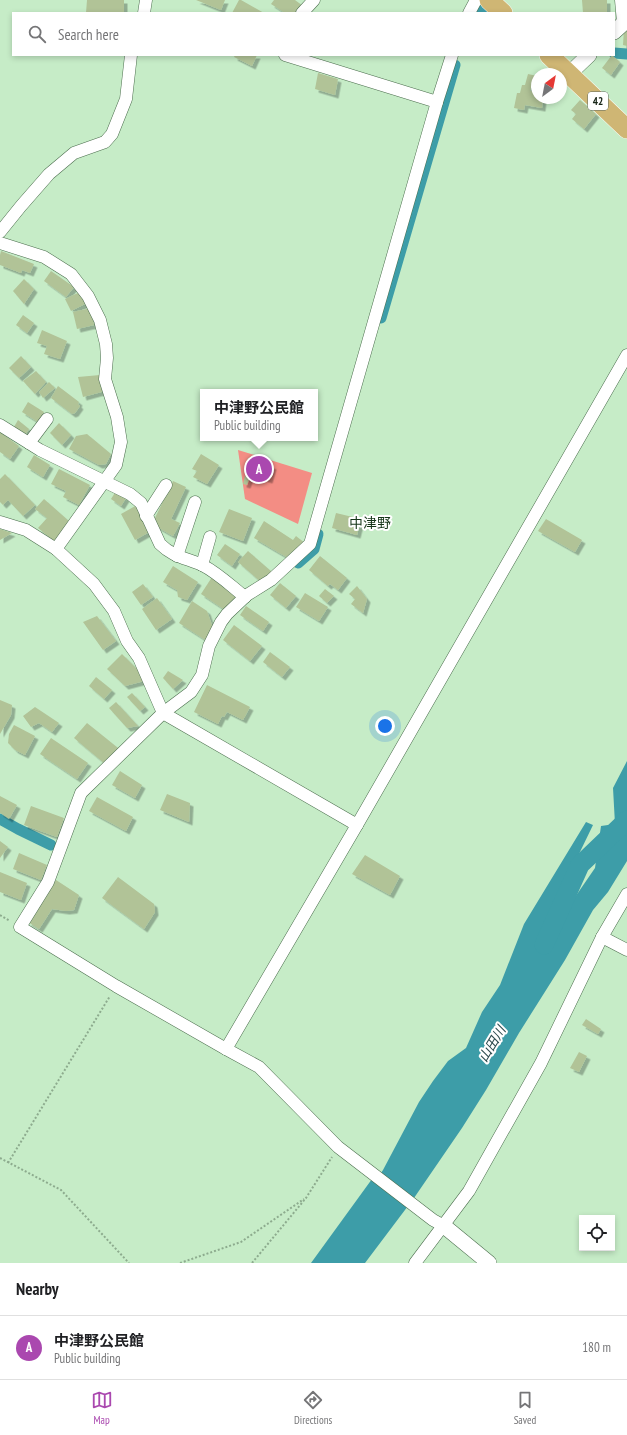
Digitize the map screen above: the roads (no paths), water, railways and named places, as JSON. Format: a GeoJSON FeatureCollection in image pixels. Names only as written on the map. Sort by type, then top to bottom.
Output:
{"type":"FeatureCollection","features":[{"type":"Feature","properties":{"kind":"main road"},"geometry":{"type":"LineString","coordinates":[[489,0],[502,12]]}},
{"type":"Feature","properties":{"kind":"main road","name":"42"},"geometry":{"type":"LineString","coordinates":[[550,56],[627,129]]}},
{"type":"Feature","properties":{"kind":"street"},"geometry":{"type":"LineString","coordinates":[[144,12],[146,0]]}},
{"type":"Feature","properties":{"kind":"street"},"geometry":{"type":"LineString","coordinates":[[303,12],[314,0]]}},
{"type":"Feature","properties":{"kind":"street"},"geometry":{"type":"LineString","coordinates":[[470,12],[476,0]]}},
{"type":"Feature","properties":{"kind":"street"},"geometry":{"type":"LineString","coordinates":[[621,0],[621,25]]}},
{"type":"Feature","properties":{"kind":"street"},"geometry":{"type":"LineString","coordinates":[[0,232],[20,206],[49,174],[74,153],[105,142],[112,134],[126,99],[132,56]]}},
{"type":"Feature","properties":{"kind":"street"},"geometry":{"type":"LineString","coordinates":[[288,56],[437,102]]}},
{"type":"Feature","properties":{"kind":"street"},"geometry":{"type":"LineString","coordinates":[[452,56],[437,102],[310,544],[271,580],[245,597],[221,622],[209,646],[202,675],[192,692],[163,713],[81,793],[48,882],[20,927],[116,986],[226,1050],[259,1067],[338,1148],[438,1223],[488,1263]]}},
{"type":"Feature","properties":{"kind":"street"},"geometry":{"type":"LineString","coordinates":[[569,74],[588,56]]}},
{"type":"Feature","properties":{"kind":"street"},"geometry":{"type":"LineString","coordinates":[[0,243],[44,257],[71,274],[88,296],[100,320],[106,344],[107,358],[105,379],[117,416],[121,442],[116,465],[56,549]]}},
{"type":"Feature","properties":{"kind":"street"},"geometry":{"type":"LineString","coordinates":[[226,1050],[627,355]]}},
{"type":"Feature","properties":{"kind":"street"},"geometry":{"type":"LineString","coordinates":[[29,443],[47,418]]}},
{"type":"Feature","properties":{"kind":"street"},"geometry":{"type":"LineString","coordinates":[[0,425],[40,450],[130,494],[141,503],[160,544],[177,556],[202,565],[245,597]]}},
{"type":"Feature","properties":{"kind":"street"},"geometry":{"type":"LineString","coordinates":[[146,516],[166,485]]}},
{"type":"Feature","properties":{"kind":"street"},"geometry":{"type":"LineString","coordinates":[[177,556],[195,502]]}},
{"type":"Feature","properties":{"kind":"street"},"geometry":{"type":"LineString","coordinates":[[0,522],[26,530],[56,549],[94,584],[114,611],[127,641],[139,658],[163,713],[357,825]]}},
{"type":"Feature","properties":{"kind":"street"},"geometry":{"type":"LineString","coordinates":[[202,565],[210,537]]}},
{"type":"Feature","properties":{"kind":"street"},"geometry":{"type":"LineString","coordinates":[[414,1263],[438,1223],[469,1191],[541,1063],[602,937],[627,894]]}},
{"type":"Feature","properties":{"kind":"street"},"geometry":{"type":"LineString","coordinates":[[602,937],[627,950]]}},
{"type":"Feature","properties":{"kind":"water"},"geometry":{"type":"Polygon","coordinates":[[[627,761],[627,861],[608,892],[593,910],[565,960],[519,1033],[486,1090],[414,1198],[365,1263],[311,1263],[372,1179],[375,1182],[383,1170],[419,1102],[433,1081],[448,1061],[466,1048],[482,1012],[500,985],[524,924],[586,822],[593,825],[578,856],[555,912],[555,921],[573,900],[595,868],[601,826],[615,824],[613,788],[627,761]]]}},
{"type":"Feature","properties":{"kind":"waterway"},"geometry":{"type":"LineString","coordinates":[[478,12],[483,5],[491,12]]}},
{"type":"Feature","properties":{"kind":"waterway"},"geometry":{"type":"LineString","coordinates":[[615,53],[627,54]]}},
{"type":"Feature","properties":{"kind":"waterway"},"geometry":{"type":"LineString","coordinates":[[381,318],[455,65]]}},
{"type":"Feature","properties":{"kind":"waterway"},"geometry":{"type":"LineString","coordinates":[[298,563],[314,549],[318,534]]}},
{"type":"Feature","properties":{"kind":"waterway"},"geometry":{"type":"LineString","coordinates":[[0,819],[51,845]]}},
{"type":"Feature","properties":{"kind":"waterway","name":"山田川"},"geometry":{"type":"LineString","coordinates":[[544,945],[580,865],[627,820]]}},
{"type":"Feature","properties":{"kind":"place","name":"中津野公民館"},"geometry":{"type":"Point","coordinates":[259,469]}},
{"type":"Feature","properties":{"kind":"district","name":"中津野"},"geometry":{"type":"Point","coordinates":[370,523]}}]}
